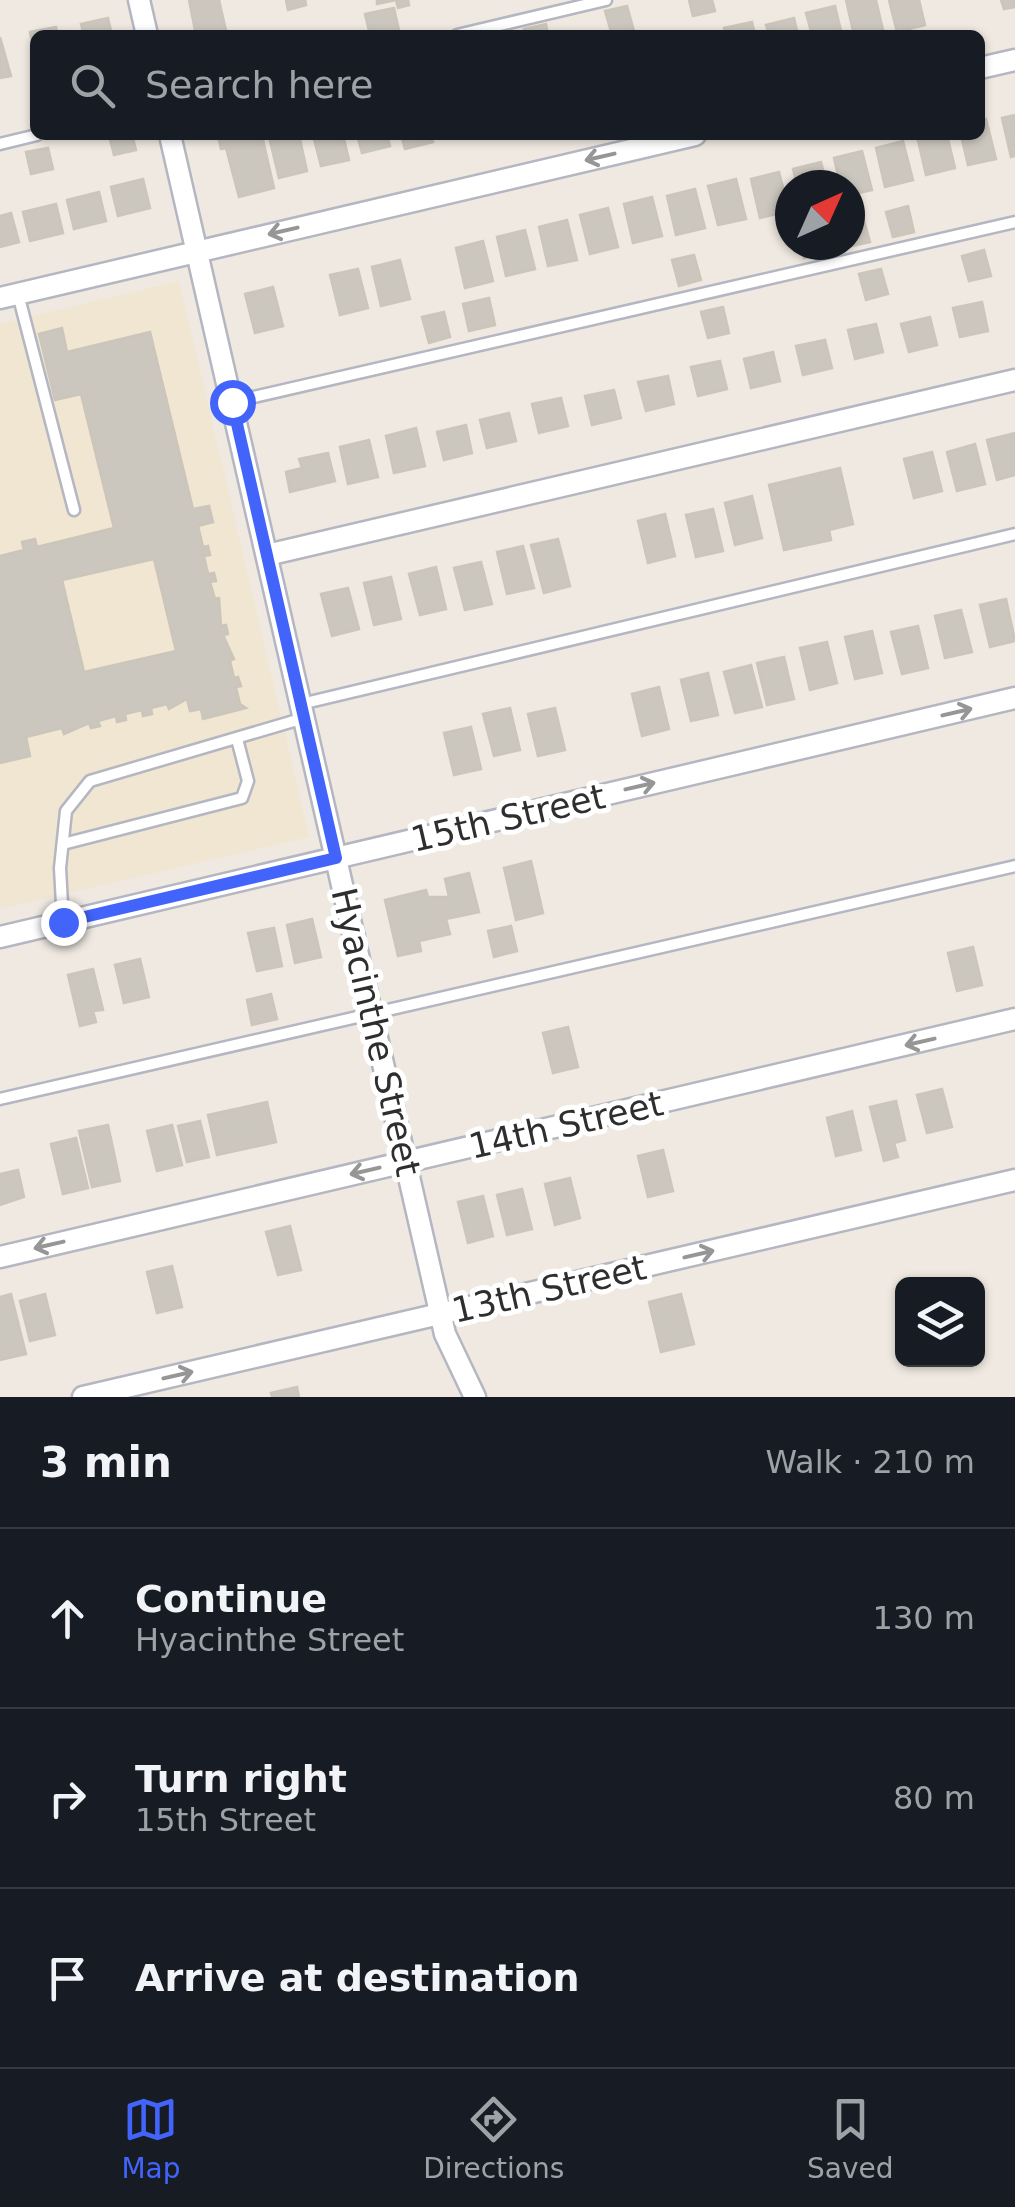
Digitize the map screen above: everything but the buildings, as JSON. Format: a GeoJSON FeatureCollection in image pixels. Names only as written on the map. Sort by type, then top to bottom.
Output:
{"type":"FeatureCollection","features":[{"type":"Feature","properties":{"kind":"street"},"geometry":{"type":"LineString","coordinates":[[139,0],[146,30]]}},
{"type":"Feature","properties":{"kind":"street"},"geometry":{"type":"LineString","coordinates":[[985,67],[1015,60]]}},
{"type":"Feature","properties":{"kind":"street","name":"Hyacinthe Street"},"geometry":{"type":"LineString","coordinates":[[171,140],[440,1314],[476,1397]]}},
{"type":"Feature","properties":{"kind":"street"},"geometry":{"type":"LineString","coordinates":[[9,296],[674,140]]}},
{"type":"Feature","properties":{"kind":"street"},"geometry":{"type":"LineString","coordinates":[[267,555],[1015,380]]}},
{"type":"Feature","properties":{"kind":"street","name":"15th Street"},"geometry":{"type":"LineString","coordinates":[[0,936],[1015,698]]}},
{"type":"Feature","properties":{"kind":"street","name":"14th Street"},"geometry":{"type":"LineString","coordinates":[[0,1257],[1015,1019]]}},
{"type":"Feature","properties":{"kind":"street","name":"13th Street"},"geometry":{"type":"LineString","coordinates":[[83,1397],[1015,1180]]}},
{"type":"Feature","properties":{"kind":"lane"},"geometry":{"type":"LineString","coordinates":[[478,30],[606,0]]}},
{"type":"Feature","properties":{"kind":"lane"},"geometry":{"type":"LineString","coordinates":[[0,144],[30,137]]}},
{"type":"Feature","properties":{"kind":"lane"},"geometry":{"type":"LineString","coordinates":[[232,402],[1015,222]]}},
{"type":"Feature","properties":{"kind":"lane"},"geometry":{"type":"LineString","coordinates":[[9,296],[74,510]]}},
{"type":"Feature","properties":{"kind":"lane"},"geometry":{"type":"LineString","coordinates":[[63,922],[60,868],[66,811],[90,782],[258,733],[303,711],[1015,534]]}},
{"type":"Feature","properties":{"kind":"lane"},"geometry":{"type":"LineString","coordinates":[[62,844],[242,798],[248,780],[236,740]]}},
{"type":"Feature","properties":{"kind":"lane"},"geometry":{"type":"LineString","coordinates":[[0,1099],[1015,866]]}},
{"type":"Feature","properties":{"kind":"shaded area"},"geometry":{"type":"Polygon","coordinates":[[[179,281],[309,837],[0,909],[0,324],[179,281]]]}},
{"type":"Feature","properties":{"kind":"route"},"geometry":{"type":"LineString","coordinates":[[63,922],[336,858],[232,402]]}}]}
